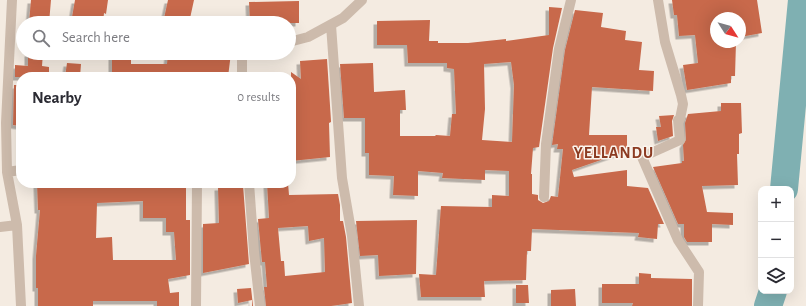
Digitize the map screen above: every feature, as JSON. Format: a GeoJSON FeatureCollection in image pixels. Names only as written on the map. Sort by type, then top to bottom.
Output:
{"type":"FeatureCollection","features":[{"type":"Feature","properties":{"kind":"street"},"geometry":{"type":"LineString","coordinates":[[12,0],[6,123],[7,172],[17,226],[21,306]]}},
{"type":"Feature","properties":{"kind":"street"},"geometry":{"type":"LineString","coordinates":[[296,40],[308,37],[343,18],[362,0]]}},
{"type":"Feature","properties":{"kind":"street"},"geometry":{"type":"LineString","coordinates":[[544,197],[546,144],[559,49],[570,0]]}},
{"type":"Feature","properties":{"kind":"street"},"geometry":{"type":"LineString","coordinates":[[658,0],[665,42],[675,72],[683,104],[680,119],[678,120],[680,140],[642,157],[678,240],[699,272],[698,306]]}},
{"type":"Feature","properties":{"kind":"street"},"geometry":{"type":"LineString","coordinates":[[331,25],[342,178],[352,236],[359,306]]}},
{"type":"Feature","properties":{"kind":"street"},"geometry":{"type":"LineString","coordinates":[[242,60],[242,72]]}},
{"type":"Feature","properties":{"kind":"street"},"geometry":{"type":"LineString","coordinates":[[7,172],[16,171]]}},
{"type":"Feature","properties":{"kind":"street"},"geometry":{"type":"LineString","coordinates":[[196,306],[197,188]]}},
{"type":"Feature","properties":{"kind":"street"},"geometry":{"type":"LineString","coordinates":[[249,188],[260,306]]}},
{"type":"Feature","properties":{"kind":"street"},"geometry":{"type":"LineString","coordinates":[[0,227],[17,226]]}},
{"type":"Feature","properties":{"kind":"building"},"geometry":{"type":"Polygon","coordinates":[[[31,0],[51,0],[50,16],[30,16],[31,0]]]}},
{"type":"Feature","properties":{"kind":"building"},"geometry":{"type":"Polygon","coordinates":[[[75,0],[108,0],[106,14],[104,13],[104,16],[72,16],[75,0]]]}},
{"type":"Feature","properties":{"kind":"building"},"geometry":{"type":"Polygon","coordinates":[[[168,0],[194,0],[191,16],[165,16],[168,0]]]}},
{"type":"Feature","properties":{"kind":"building"},"geometry":{"type":"Polygon","coordinates":[[[672,0],[757,0],[762,33],[746,36],[746,12],[710,12],[710,48],[736,48],[735,76],[731,76],[731,83],[687,90],[683,65],[698,63],[695,35],[679,36],[677,15],[674,15],[672,0]]]}},
{"type":"Feature","properties":{"kind":"building"},"geometry":{"type":"Polygon","coordinates":[[[299,1],[299,23],[296,23],[296,16],[250,16],[249,2],[299,1]]]}},
{"type":"Feature","properties":{"kind":"building"},"geometry":{"type":"Polygon","coordinates":[[[549,7],[562,8],[553,48],[539,147],[533,148],[531,174],[532,194],[538,195],[538,200],[543,203],[549,201],[551,196],[558,197],[563,149],[557,149],[558,144],[552,145],[565,50],[575,10],[603,13],[601,27],[626,31],[625,40],[642,42],[639,70],[654,71],[653,91],[592,87],[589,135],[627,135],[627,151],[572,170],[574,177],[627,170],[627,186],[648,188],[664,224],[658,224],[657,239],[638,237],[639,233],[532,229],[531,251],[527,251],[526,280],[484,281],[485,297],[421,297],[419,274],[436,275],[441,206],[492,207],[492,195],[509,196],[509,171],[485,170],[485,180],[442,178],[443,173],[418,171],[418,196],[393,195],[394,176],[369,175],[369,153],[365,153],[365,118],[344,118],[340,64],[373,63],[374,92],[405,90],[406,110],[400,110],[400,136],[450,136],[452,114],[456,114],[454,69],[447,68],[447,63],[408,63],[407,45],[377,45],[377,21],[430,20],[429,41],[438,41],[438,43],[468,43],[506,39],[506,41],[549,35],[549,7]],[[511,62],[484,64],[485,109],[482,140],[512,142],[514,85],[511,62]]]}},
{"type":"Feature","properties":{"kind":"building"},"geometry":{"type":"Polygon","coordinates":[[[327,59],[331,121],[329,123],[330,157],[296,160],[296,76],[301,79],[300,61],[327,59]]]}},
{"type":"Feature","properties":{"kind":"building"},"geometry":{"type":"Polygon","coordinates":[[[28,60],[42,60],[42,66],[49,67],[49,72],[16,72],[15,77],[15,65],[28,66],[28,60]]]}},
{"type":"Feature","properties":{"kind":"building"},"geometry":{"type":"Polygon","coordinates":[[[112,60],[131,60],[131,64],[167,64],[167,60],[230,60],[229,72],[112,72],[112,60]]]}},
{"type":"Feature","properties":{"kind":"building"},"geometry":{"type":"Polygon","coordinates":[[[67,63],[81,64],[80,72],[66,72],[67,63]]]}},
{"type":"Feature","properties":{"kind":"building"},"geometry":{"type":"Polygon","coordinates":[[[14,85],[16,85],[16,125],[13,125],[14,85]]]}},
{"type":"Feature","properties":{"kind":"building"},"geometry":{"type":"Polygon","coordinates":[[[721,103],[741,103],[742,133],[739,134],[739,154],[737,154],[738,185],[702,186],[707,212],[733,213],[733,225],[712,224],[712,242],[687,242],[684,237],[684,224],[678,224],[653,167],[682,163],[682,161],[684,161],[683,145],[686,140],[685,123],[688,114],[721,111],[721,103]]]}},
{"type":"Feature","properties":{"kind":"building"},"geometry":{"type":"Polygon","coordinates":[[[674,115],[672,121],[673,136],[658,141],[656,127],[661,127],[659,116],[674,115]]]}},
{"type":"Feature","properties":{"kind":"building"},"geometry":{"type":"Polygon","coordinates":[[[37,188],[186,188],[186,220],[190,220],[190,275],[168,279],[170,293],[179,292],[179,306],[157,306],[157,301],[93,301],[93,306],[38,306],[38,288],[36,288],[36,256],[40,210],[38,210],[37,188]],[[143,201],[97,203],[96,238],[112,237],[113,260],[176,260],[174,232],[166,232],[166,218],[143,218],[143,201]]]}},
{"type":"Feature","properties":{"kind":"building"},"geometry":{"type":"Polygon","coordinates":[[[218,188],[243,188],[249,264],[203,273],[203,224],[219,223],[218,188]]]}},
{"type":"Feature","properties":{"kind":"building"},"geometry":{"type":"Polygon","coordinates":[[[267,188],[288,188],[289,195],[338,194],[340,221],[343,221],[346,237],[352,303],[331,306],[266,306],[264,287],[267,287],[265,262],[262,262],[258,219],[269,218],[267,188]],[[308,226],[278,228],[281,261],[284,261],[285,276],[325,272],[324,238],[309,241],[308,226]]]}},
{"type":"Feature","properties":{"kind":"building"},"geometry":{"type":"Polygon","coordinates":[[[417,220],[416,274],[379,276],[378,255],[360,256],[356,221],[417,220]]]}},
{"type":"Feature","properties":{"kind":"building"},"geometry":{"type":"Polygon","coordinates":[[[639,273],[651,274],[651,278],[692,279],[692,306],[632,306],[633,303],[602,303],[602,284],[639,284],[639,273]]]}},
{"type":"Feature","properties":{"kind":"building"},"geometry":{"type":"Polygon","coordinates":[[[516,285],[528,285],[529,303],[516,303],[516,285]]]}},
{"type":"Feature","properties":{"kind":"building"},"geometry":{"type":"Polygon","coordinates":[[[251,288],[253,306],[252,300],[238,303],[237,289],[251,288]]]}},
{"type":"Feature","properties":{"kind":"building"},"geometry":{"type":"Polygon","coordinates":[[[575,289],[576,306],[551,306],[551,290],[575,289]]]}},
{"type":"Feature","properties":{"kind":"waterway"},"geometry":{"type":"LineString","coordinates":[[784,186],[802,0]]}},
{"type":"Feature","properties":{"kind":"waterway"},"geometry":{"type":"LineString","coordinates":[[768,306],[772,294]]}},
{"type":"Feature","properties":{"kind":"district","name":"YELLANDU"},"geometry":{"type":"Point","coordinates":[614,152]}}]}
